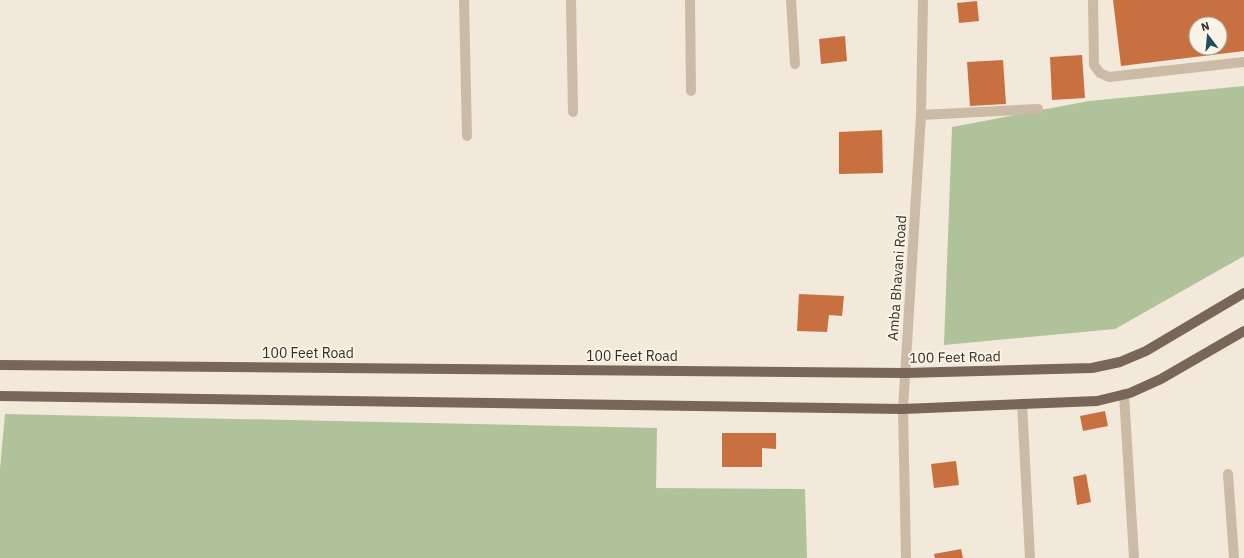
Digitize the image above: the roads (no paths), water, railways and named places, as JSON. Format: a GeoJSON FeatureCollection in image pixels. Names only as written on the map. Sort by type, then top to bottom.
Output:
{"type":"FeatureCollection","features":[{"type":"Feature","properties":{"kind":"main road","name":"100 Feet Road"},"geometry":{"type":"LineString","coordinates":[[0,365],[905,373],[1092,368],[1106,366],[1146,351],[1244,293]]}},
{"type":"Feature","properties":{"kind":"main road"},"geometry":{"type":"LineString","coordinates":[[0,396],[903,410],[1097,401],[1124,394],[1161,380],[1244,331]]}},
{"type":"Feature","properties":{"kind":"street"},"geometry":{"type":"LineString","coordinates":[[464,0],[467,136]]}},
{"type":"Feature","properties":{"kind":"street"},"geometry":{"type":"LineString","coordinates":[[571,0],[573,112]]}},
{"type":"Feature","properties":{"kind":"street"},"geometry":{"type":"LineString","coordinates":[[690,0],[691,91]]}},
{"type":"Feature","properties":{"kind":"street"},"geometry":{"type":"LineString","coordinates":[[791,0],[795,64]]}},
{"type":"Feature","properties":{"kind":"street","name":"Amba Bhavani Road"},"geometry":{"type":"LineString","coordinates":[[906,558],[903,410],[921,115],[923,0]]}},
{"type":"Feature","properties":{"kind":"street"},"geometry":{"type":"LineString","coordinates":[[1093,0],[1094,65],[1100,73],[1109,77],[1244,62]]}},
{"type":"Feature","properties":{"kind":"street"},"geometry":{"type":"LineString","coordinates":[[921,115],[1038,108]]}},
{"type":"Feature","properties":{"kind":"street"},"geometry":{"type":"LineString","coordinates":[[1124,394],[1134,558]]}},
{"type":"Feature","properties":{"kind":"street"},"geometry":{"type":"LineString","coordinates":[[1022,404],[1030,558]]}},
{"type":"Feature","properties":{"kind":"street"},"geometry":{"type":"LineString","coordinates":[[1228,474],[1234,558]]}}]}
